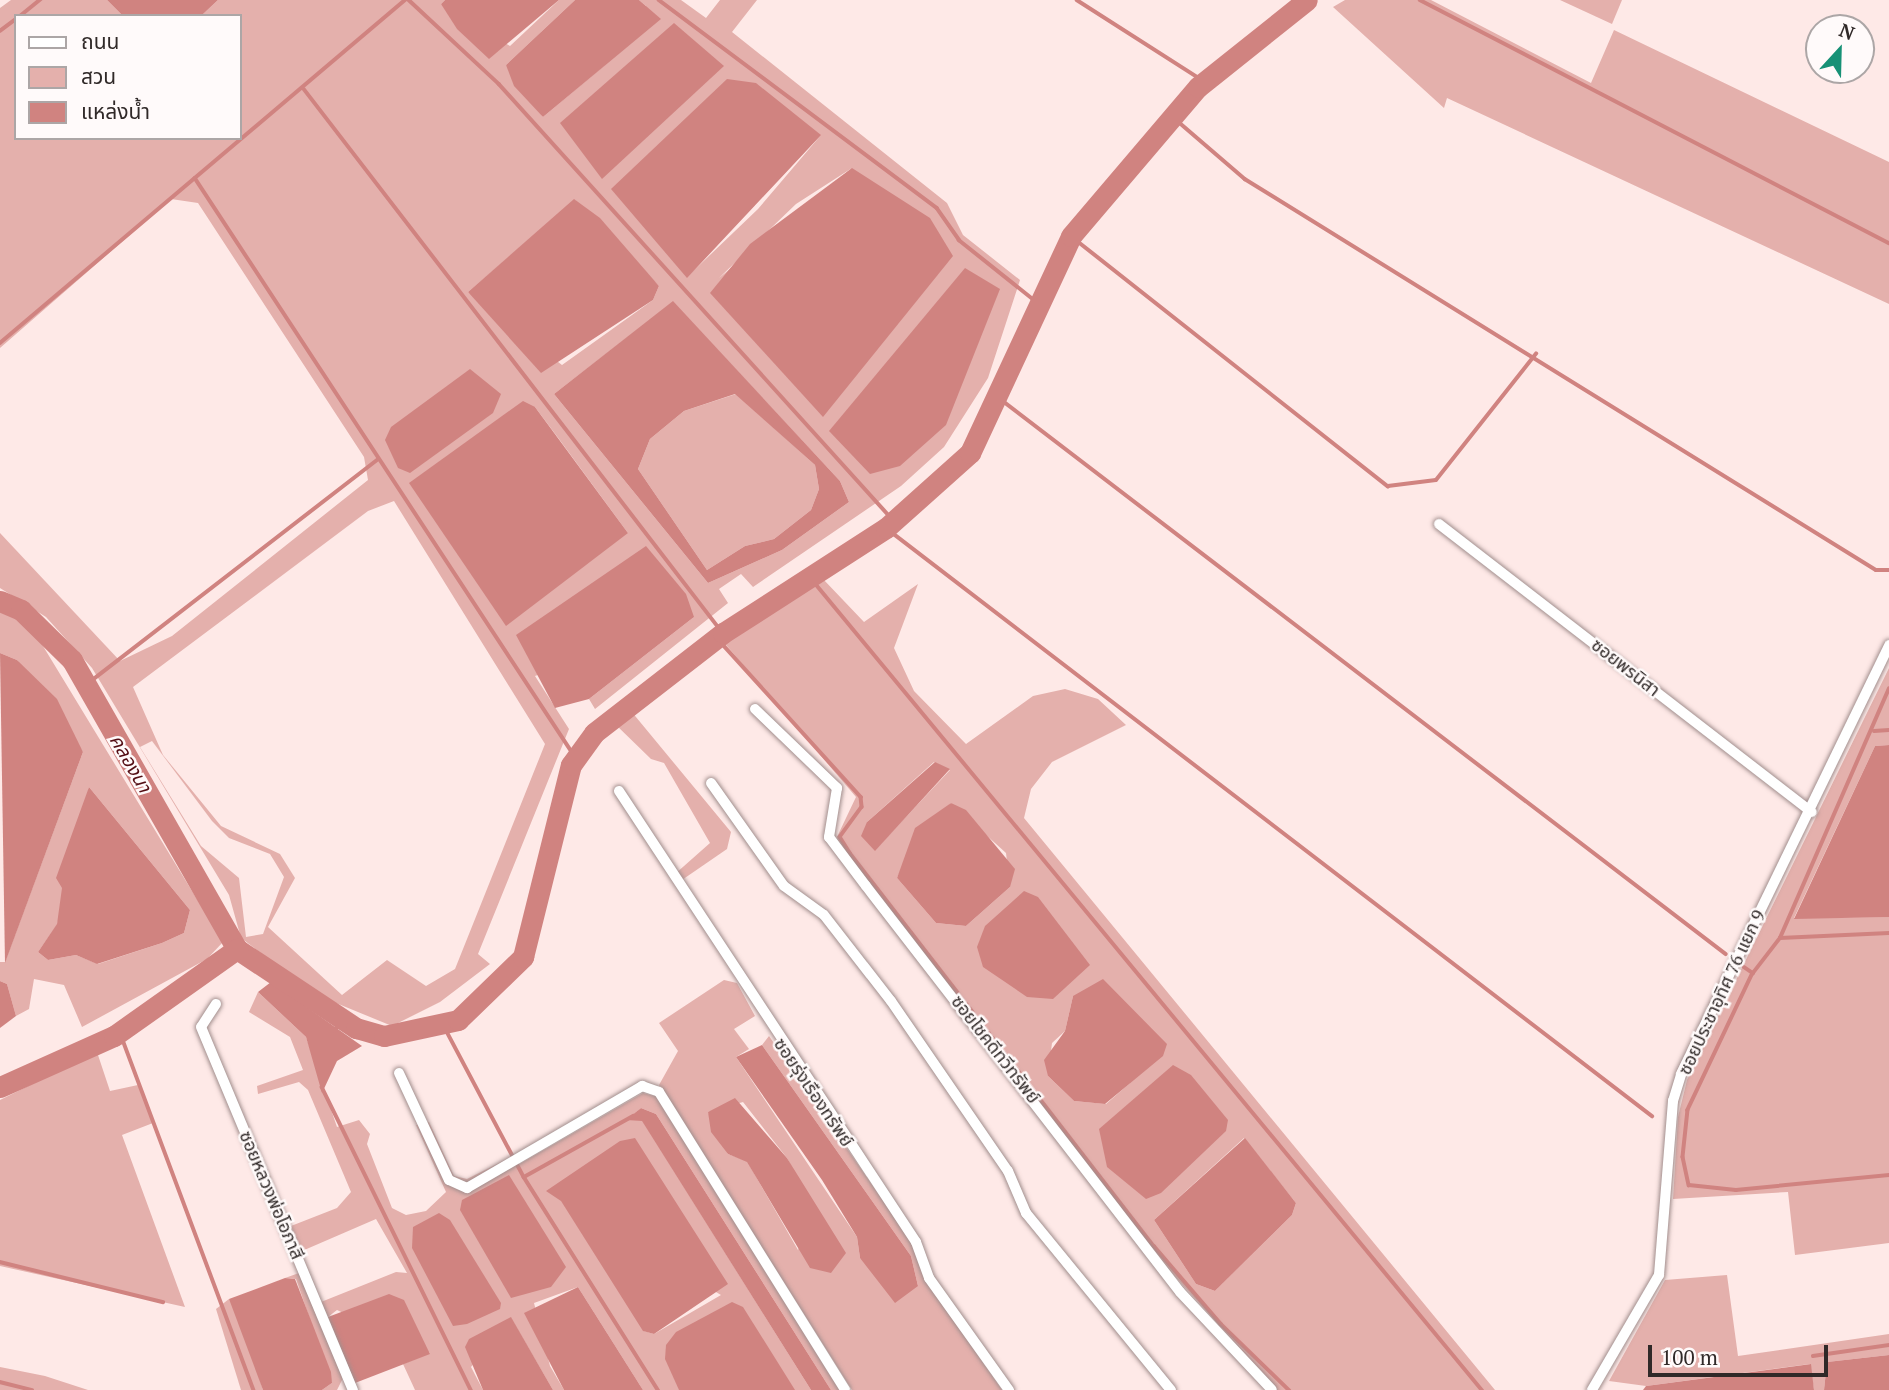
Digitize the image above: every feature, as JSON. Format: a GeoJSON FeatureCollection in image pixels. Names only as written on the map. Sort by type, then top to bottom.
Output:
{"type":"FeatureCollection","features":[{"type":"Feature","properties":{"kind":"street","name":"ซอยพรนิสา"},"geometry":{"type":"LineString","coordinates":[[1439,524],[1812,812]]}},
{"type":"Feature","properties":{"kind":"street","name":"ซอยประชาอุทิศ 76 แยก 9"},"geometry":{"type":"LineString","coordinates":[[1592,1390],[1659,1276],[1673,1101],[1681,1074],[1812,812],[1889,645]]}},
{"type":"Feature","properties":{"kind":"street","name":"ซอยโชคดีทวีทรัพย์"},"geometry":{"type":"LineString","coordinates":[[755,709],[837,788],[829,837],[866,886],[1180,1292],[1272,1390]]}},
{"type":"Feature","properties":{"kind":"street"},"geometry":{"type":"LineString","coordinates":[[711,783],[784,886],[824,915],[891,1001],[1008,1171],[1026,1213],[1171,1390]]}},
{"type":"Feature","properties":{"kind":"street","name":"ซอยรุ่งเรืองทรัพย์"},"geometry":{"type":"LineString","coordinates":[[619,791],[916,1242],[929,1278],[1009,1390]]}},
{"type":"Feature","properties":{"kind":"street","name":"ซอยหลวงพ่อโอภาสี"},"geometry":{"type":"LineString","coordinates":[[216,1004],[201,1027],[353,1390]]}},
{"type":"Feature","properties":{"kind":"street"},"geometry":{"type":"LineString","coordinates":[[399,1073],[449,1180],[467,1188],[642,1086],[659,1092],[845,1390]]}},
{"type":"Feature","properties":{"kind":"green space"},"geometry":{"type":"Polygon","coordinates":[[[11,0],[107,0],[121,14],[14,14],[14,140],[242,140],[242,14],[203,14],[218,0],[445,0],[441,4],[510,46],[559,0],[575,0],[506,65],[543,117],[605,65],[646,6],[639,0],[681,0],[706,18],[720,0],[757,0],[732,32],[947,203],[963,235],[1020,280],[988,378],[944,447],[901,486],[753,587],[741,574],[719,589],[728,603],[595,709],[589,699],[694,617],[535,676],[569,729],[478,954],[490,964],[440,1002],[392,1026],[319,996],[241,938],[229,895],[92,668],[46,617],[0,588],[0,533],[120,661],[172,636],[368,480],[364,457],[198,203],[171,199],[0,348],[0,8],[11,0]],[[821,135],[687,277],[758,209],[821,135]],[[852,168],[796,204],[719,278],[852,168]],[[575,200],[468,292],[562,365],[653,300],[659,286],[575,200]],[[673,302],[554,394],[708,583],[782,550],[849,502],[840,481],[673,302]],[[535,407],[410,483],[628,533],[535,407]],[[394,501],[368,511],[133,687],[163,755],[221,826],[280,854],[295,878],[268,927],[342,995],[387,960],[426,986],[455,969],[545,744],[394,501]],[[152,741],[140,747],[201,846],[239,878],[246,937],[263,934],[284,877],[270,854],[229,838],[212,821],[152,741]]]}},
{"type":"Feature","properties":{"kind":"green space"},"geometry":{"type":"Polygon","coordinates":[[[1345,0],[1431,0],[1591,83],[1614,30],[1889,162],[1889,304],[1447,98],[1444,108],[1333,7],[1345,0]]]}},
{"type":"Feature","properties":{"kind":"green space"},"geometry":{"type":"Polygon","coordinates":[[[1560,0],[1622,0],[1612,24],[1560,0]]]}},
{"type":"Feature","properties":{"kind":"green space"},"geometry":{"type":"Polygon","coordinates":[[[736,394],[815,465],[819,489],[811,510],[774,539],[745,546],[707,570],[638,469],[650,439],[684,411],[736,394]]]}},
{"type":"Feature","properties":{"kind":"green space"},"geometry":{"type":"Polygon","coordinates":[[[823,579],[864,622],[918,584],[894,648],[914,691],[966,744],[1033,696],[1065,689],[1098,699],[1126,725],[1052,762],[1031,789],[1024,818],[1495,1390],[1277,1390],[1155,1254],[836,839],[856,797],[721,639],[823,579]],[[934,762],[867,822],[875,850],[950,770],[934,762]],[[951,803],[916,838],[897,878],[936,923],[966,926],[1010,887],[1006,853],[951,803]],[[1073,996],[1065,1031],[1052,1043],[1048,1076],[1074,1101],[1106,1104],[1130,1083],[1073,996]],[[1244,1138],[1154,1220],[1196,1284],[1215,1291],[1292,1215],[1296,1203],[1244,1138]]]}},
{"type":"Feature","properties":{"kind":"green space"},"geometry":{"type":"Polygon","coordinates":[[[0,610],[32,628],[223,942],[207,959],[82,1027],[64,985],[34,979],[29,1009],[16,1016],[7,984],[0,981],[0,962],[5,962],[83,752],[17,660],[0,653],[0,610]],[[89,787],[57,925],[38,952],[48,960],[76,955],[98,964],[184,933],[190,910],[89,787]]]}},
{"type":"Feature","properties":{"kind":"green space"},"geometry":{"type":"Polygon","coordinates":[[[1889,668],[1889,745],[1875,746],[1794,918],[1889,917],[1889,1243],[1795,1255],[1788,1192],[1673,1199],[1678,1117],[1687,1080],[1889,668]]]}},
{"type":"Feature","properties":{"kind":"green space"},"geometry":{"type":"Polygon","coordinates":[[[631,711],[731,832],[727,849],[679,882],[675,874],[710,843],[664,763],[651,759],[614,723],[631,711]]]}},
{"type":"Feature","properties":{"kind":"green space"},"geometry":{"type":"Polygon","coordinates":[[[724,980],[737,983],[755,1016],[734,1029],[749,1049],[736,1057],[857,1237],[860,1258],[918,1286],[911,1256],[762,1045],[769,1036],[915,1247],[926,1281],[1002,1390],[852,1390],[659,1085],[678,1051],[659,1023],[724,980]],[[743,1102],[708,1112],[728,1154],[747,1161],[798,1250],[812,1205],[787,1158],[743,1102]]]}},
{"type":"Feature","properties":{"kind":"green space"},"geometry":{"type":"Polygon","coordinates":[[[258,992],[306,1037],[337,1127],[359,1120],[370,1134],[367,1144],[392,1208],[406,1215],[426,1211],[446,1192],[416,1125],[429,1122],[454,1176],[467,1179],[509,1158],[516,1166],[643,1093],[658,1097],[842,1390],[831,1390],[656,1114],[641,1108],[627,1120],[642,1120],[811,1390],[643,1390],[578,1287],[534,1303],[550,1366],[564,1390],[553,1390],[511,1318],[471,1367],[483,1390],[415,1390],[403,1364],[430,1353],[337,1310],[328,1317],[321,1302],[396,1272],[407,1273],[376,1219],[302,1251],[291,1226],[337,1208],[351,1192],[308,1090],[299,1082],[258,1094],[257,1086],[303,1070],[290,1037],[249,1012],[258,992]],[[561,1200],[644,1331],[654,1334],[721,1295],[561,1200]]]}},
{"type":"Feature","properties":{"kind":"green space"},"geometry":{"type":"Polygon","coordinates":[[[97,1052],[110,1091],[138,1085],[153,1123],[122,1135],[185,1307],[0,1266],[0,1100],[97,1052]]]}},
{"type":"Feature","properties":{"kind":"green space"},"geometry":{"type":"Polygon","coordinates":[[[299,1273],[343,1378],[337,1390],[322,1390],[332,1383],[296,1279],[285,1278],[299,1273]]]}},
{"type":"Feature","properties":{"kind":"green space"},"geometry":{"type":"Polygon","coordinates":[[[1727,1275],[1738,1356],[1889,1334],[1889,1355],[1827,1362],[1824,1390],[1814,1390],[1810,1364],[1646,1386],[1609,1381],[1665,1280],[1727,1275]]]}},
{"type":"Feature","properties":{"kind":"green space"},"geometry":{"type":"Polygon","coordinates":[[[229,1299],[240,1316],[263,1390],[241,1390],[216,1309],[229,1299]]]}},
{"type":"Feature","properties":{"kind":"green space"},"geometry":{"type":"Polygon","coordinates":[[[0,1367],[45,1376],[88,1390],[0,1390],[0,1367]]]}},
{"type":"Feature","properties":{"kind":"water"},"geometry":{"type":"Polygon","coordinates":[[[107,0],[218,0],[203,14],[121,14],[107,0]]]}},
{"type":"Feature","properties":{"kind":"water"},"geometry":{"type":"Polygon","coordinates":[[[445,0],[559,0],[489,59],[457,29],[441,4],[445,0]]]}},
{"type":"Feature","properties":{"kind":"water"},"geometry":{"type":"Polygon","coordinates":[[[575,0],[639,0],[661,19],[543,117],[514,86],[506,65],[575,0]]]}},
{"type":"Feature","properties":{"kind":"water"},"geometry":{"type":"Polygon","coordinates":[[[674,23],[724,66],[602,179],[560,123],[674,23]]]}},
{"type":"Feature","properties":{"kind":"water"},"geometry":{"type":"Polygon","coordinates":[[[727,79],[756,83],[821,135],[687,278],[611,189],[727,79]]]}},
{"type":"Feature","properties":{"kind":"water"},"geometry":{"type":"Polygon","coordinates":[[[852,168],[930,218],[953,256],[823,417],[710,293],[750,244],[852,168]]]}},
{"type":"Feature","properties":{"kind":"water"},"geometry":{"type":"Polygon","coordinates":[[[574,199],[600,218],[659,286],[653,300],[541,373],[468,292],[574,199]]]}},
{"type":"Feature","properties":{"kind":"water"},"geometry":{"type":"Polygon","coordinates":[[[965,268],[1000,289],[946,425],[900,466],[870,474],[829,431],[965,268]]]}},
{"type":"Feature","properties":{"kind":"water"},"geometry":{"type":"Polygon","coordinates":[[[673,301],[840,481],[849,502],[782,550],[708,583],[554,394],[673,301]],[[735,394],[684,411],[650,439],[638,469],[707,570],[745,546],[774,539],[811,510],[819,489],[815,465],[735,394]]]}},
{"type":"Feature","properties":{"kind":"water"},"geometry":{"type":"Polygon","coordinates":[[[470,369],[501,394],[493,413],[410,473],[398,468],[385,440],[391,427],[470,369]]]}},
{"type":"Feature","properties":{"kind":"water"},"geometry":{"type":"Polygon","coordinates":[[[523,401],[535,407],[628,533],[506,626],[409,483],[523,401]]]}},
{"type":"Feature","properties":{"kind":"water"},"geometry":{"type":"Polygon","coordinates":[[[646,546],[686,594],[694,617],[589,699],[555,708],[516,635],[646,546]]]}},
{"type":"Feature","properties":{"kind":"water"},"geometry":{"type":"Polygon","coordinates":[[[0,653],[17,660],[57,699],[83,752],[5,963],[0,653]]]}},
{"type":"Feature","properties":{"kind":"water"},"geometry":{"type":"Polygon","coordinates":[[[1889,745],[1889,917],[1794,919],[1875,746],[1889,745]]]}},
{"type":"Feature","properties":{"kind":"water"},"geometry":{"type":"Polygon","coordinates":[[[935,762],[950,769],[875,851],[861,836],[867,822],[935,762]]]}},
{"type":"Feature","properties":{"kind":"water"},"geometry":{"type":"Polygon","coordinates":[[[89,787],[190,910],[184,933],[162,943],[97,964],[76,955],[48,960],[38,952],[57,924],[62,888],[56,878],[89,787]]]}},
{"type":"Feature","properties":{"kind":"water"},"geometry":{"type":"Polygon","coordinates":[[[951,803],[966,810],[1015,869],[1010,887],[966,926],[936,923],[897,878],[915,828],[951,803]]]}},
{"type":"Feature","properties":{"kind":"water"},"geometry":{"type":"Polygon","coordinates":[[[1024,891],[1038,897],[1090,965],[1053,999],[1027,997],[983,967],[977,947],[985,926],[1024,891]]]}},
{"type":"Feature","properties":{"kind":"water"},"geometry":{"type":"Polygon","coordinates":[[[1103,979],[1167,1044],[1163,1056],[1105,1104],[1074,1101],[1048,1076],[1044,1060],[1065,1031],[1073,996],[1103,979]]]}},
{"type":"Feature","properties":{"kind":"water"},"geometry":{"type":"Polygon","coordinates":[[[0,981],[7,984],[16,1016],[0,1028],[0,981]]]}},
{"type":"Feature","properties":{"kind":"water"},"geometry":{"type":"Polygon","coordinates":[[[271,982],[362,1046],[337,1061],[322,1093],[306,1037],[258,992],[271,982]]]}},
{"type":"Feature","properties":{"kind":"water"},"geometry":{"type":"Polygon","coordinates":[[[762,1045],[911,1256],[918,1286],[895,1303],[860,1258],[857,1237],[822,1180],[736,1057],[762,1045]]]}},
{"type":"Feature","properties":{"kind":"water"},"geometry":{"type":"Polygon","coordinates":[[[1173,1065],[1191,1075],[1228,1120],[1226,1131],[1161,1193],[1146,1199],[1107,1167],[1099,1129],[1173,1065]]]}},
{"type":"Feature","properties":{"kind":"water"},"geometry":{"type":"Polygon","coordinates":[[[735,1098],[787,1158],[846,1253],[831,1273],[810,1268],[747,1162],[728,1154],[711,1132],[708,1112],[735,1098]]]}},
{"type":"Feature","properties":{"kind":"water"},"geometry":{"type":"Polygon","coordinates":[[[641,1108],[656,1114],[831,1390],[811,1390],[642,1121],[626,1120],[641,1108]]]}},
{"type":"Feature","properties":{"kind":"water"},"geometry":{"type":"Polygon","coordinates":[[[635,1138],[728,1284],[654,1334],[643,1331],[561,1201],[546,1191],[620,1141],[635,1138]]]}},
{"type":"Feature","properties":{"kind":"water"},"geometry":{"type":"Polygon","coordinates":[[[1245,1138],[1296,1203],[1292,1215],[1215,1291],[1196,1284],[1154,1220],[1245,1138]]]}},
{"type":"Feature","properties":{"kind":"water"},"geometry":{"type":"Polygon","coordinates":[[[509,1175],[566,1267],[551,1287],[511,1298],[460,1210],[462,1200],[509,1175]]]}},
{"type":"Feature","properties":{"kind":"water"},"geometry":{"type":"Polygon","coordinates":[[[439,1213],[450,1220],[501,1303],[500,1309],[467,1324],[453,1326],[412,1248],[413,1227],[439,1213]]]}},
{"type":"Feature","properties":{"kind":"water"},"geometry":{"type":"Polygon","coordinates":[[[285,1278],[295,1279],[331,1372],[332,1383],[322,1390],[263,1390],[229,1299],[285,1278]]]}},
{"type":"Feature","properties":{"kind":"water"},"geometry":{"type":"Polygon","coordinates":[[[578,1287],[643,1390],[564,1390],[524,1313],[578,1287]]]}},
{"type":"Feature","properties":{"kind":"water"},"geometry":{"type":"Polygon","coordinates":[[[389,1294],[404,1300],[430,1354],[355,1383],[328,1317],[389,1294]]]}},
{"type":"Feature","properties":{"kind":"water"},"geometry":{"type":"Polygon","coordinates":[[[732,1302],[743,1307],[795,1390],[679,1390],[665,1359],[666,1345],[676,1332],[732,1302]]]}},
{"type":"Feature","properties":{"kind":"water"},"geometry":{"type":"Polygon","coordinates":[[[511,1317],[553,1390],[483,1390],[465,1347],[469,1339],[511,1317]]]}},
{"type":"Feature","properties":{"kind":"water"},"geometry":{"type":"Polygon","coordinates":[[[1889,1355],[1889,1390],[1824,1390],[1827,1362],[1889,1355]]]}},
{"type":"Feature","properties":{"kind":"water"},"geometry":{"type":"Polygon","coordinates":[[[1811,1364],[1814,1390],[1643,1390],[1646,1386],[1811,1364]]]}},
{"type":"Feature","properties":{"kind":"waterway"},"geometry":{"type":"LineString","coordinates":[[22,14],[40,0]]}},
{"type":"Feature","properties":{"kind":"waterway"},"geometry":{"type":"LineString","coordinates":[[242,138],[405,0]]}},
{"type":"Feature","properties":{"kind":"waterway"},"geometry":{"type":"LineString","coordinates":[[409,0],[499,84],[894,521]]}},
{"type":"Feature","properties":{"kind":"waterway"},"geometry":{"type":"LineString","coordinates":[[659,0],[937,208],[959,240],[1038,303]]}},
{"type":"Feature","properties":{"kind":"waterway"},"geometry":{"type":"LineString","coordinates":[[1077,0],[1205,82]]}},
{"type":"Feature","properties":{"kind":"waterway","name":"คลองนา"},"geometry":{"type":"LineString","coordinates":[[0,601],[21,610],[72,660],[237,949],[356,1028],[384,1036],[458,1020],[523,957],[571,765],[594,733],[723,633],[886,528],[970,453],[1071,236],[1198,87],[1307,0]]}},
{"type":"Feature","properties":{"kind":"waterway"},"geometry":{"type":"LineString","coordinates":[[1420,0],[1889,243]]}},
{"type":"Feature","properties":{"kind":"waterway"},"geometry":{"type":"LineString","coordinates":[[0,31],[14,20]]}},
{"type":"Feature","properties":{"kind":"waterway"},"geometry":{"type":"LineString","coordinates":[[304,89],[723,633]]}},
{"type":"Feature","properties":{"kind":"waterway"},"geometry":{"type":"LineString","coordinates":[[1173,117],[1245,179],[1876,570],[1889,570]]}},
{"type":"Feature","properties":{"kind":"waterway"},"geometry":{"type":"LineString","coordinates":[[0,343],[240,140]]}},
{"type":"Feature","properties":{"kind":"waterway"},"geometry":{"type":"LineString","coordinates":[[195,178],[576,758]]}},
{"type":"Feature","properties":{"kind":"waterway"},"geometry":{"type":"LineString","coordinates":[[1071,236],[1388,486],[1436,480],[1536,354]]}},
{"type":"Feature","properties":{"kind":"waterway"},"geometry":{"type":"LineString","coordinates":[[995,395],[1726,954]]}},
{"type":"Feature","properties":{"kind":"waterway"},"geometry":{"type":"LineString","coordinates":[[86,685],[378,459]]}},
{"type":"Feature","properties":{"kind":"waterway"},"geometry":{"type":"LineString","coordinates":[[886,528],[1652,1116]]}},
{"type":"Feature","properties":{"kind":"waterway"},"geometry":{"type":"LineString","coordinates":[[810,577],[1482,1390]]}},
{"type":"Feature","properties":{"kind":"waterway"},"geometry":{"type":"LineString","coordinates":[[716,637],[861,797],[862,807],[840,837],[850,853],[1154,1246],[1221,1324],[1289,1390]]}},
{"type":"Feature","properties":{"kind":"waterway"},"geometry":{"type":"LineString","coordinates":[[1780,938],[1889,689]]}},
{"type":"Feature","properties":{"kind":"waterway"},"geometry":{"type":"LineString","coordinates":[[1874,731],[1889,730]]}},
{"type":"Feature","properties":{"kind":"waterway"},"geometry":{"type":"LineString","coordinates":[[1744,967],[1753,973],[1780,938],[1889,933]]}},
{"type":"Feature","properties":{"kind":"waterway"},"geometry":{"type":"LineString","coordinates":[[0,1087],[114,1036],[237,949]]}},
{"type":"Feature","properties":{"kind":"waterway"},"geometry":{"type":"LineString","coordinates":[[1753,973],[1688,1110],[1683,1157],[1689,1185],[1736,1190],[1889,1175]]}},
{"type":"Feature","properties":{"kind":"waterway"},"geometry":{"type":"LineString","coordinates":[[335,1031],[339,1022]]}},
{"type":"Feature","properties":{"kind":"waterway"},"geometry":{"type":"LineString","coordinates":[[444,1026],[524,1177],[658,1390]]}},
{"type":"Feature","properties":{"kind":"waterway"},"geometry":{"type":"LineString","coordinates":[[120,1032],[254,1390]]}},
{"type":"Feature","properties":{"kind":"waterway"},"geometry":{"type":"LineString","coordinates":[[322,1087],[471,1390]]}},
{"type":"Feature","properties":{"kind":"waterway"},"geometry":{"type":"LineString","coordinates":[[524,1177],[633,1116]]}},
{"type":"Feature","properties":{"kind":"waterway"},"geometry":{"type":"LineString","coordinates":[[0,1262],[163,1302]]}},
{"type":"Feature","properties":{"kind":"waterway"},"geometry":{"type":"LineString","coordinates":[[1813,1356],[1889,1345]]}},
{"type":"Feature","properties":{"kind":"waterway"},"geometry":{"type":"LineString","coordinates":[[0,1382],[32,1390]]}}]}
